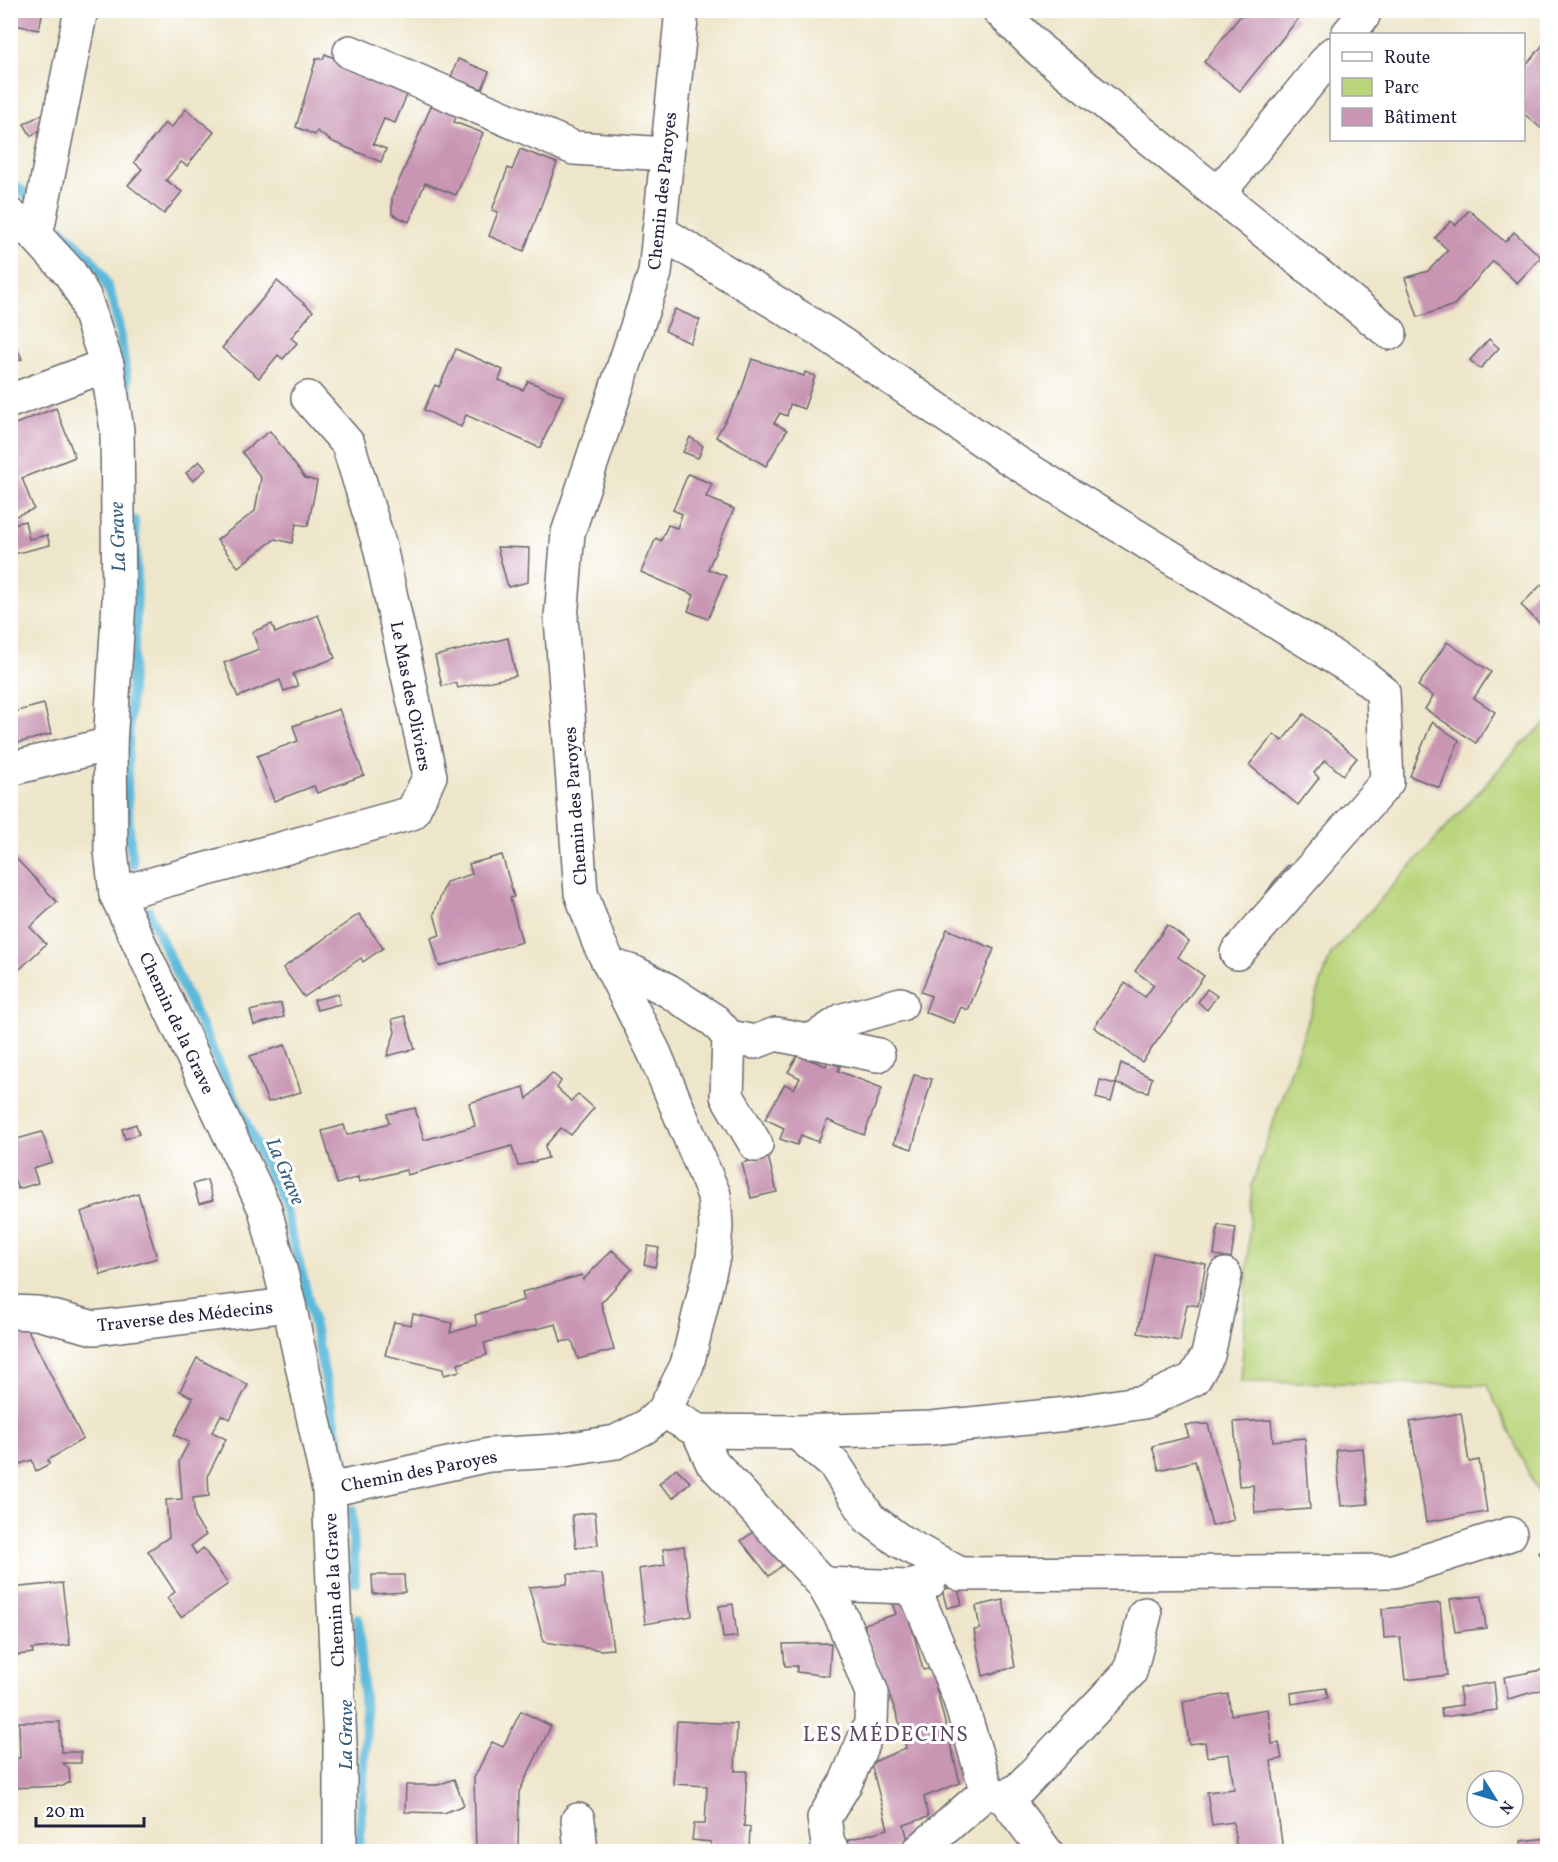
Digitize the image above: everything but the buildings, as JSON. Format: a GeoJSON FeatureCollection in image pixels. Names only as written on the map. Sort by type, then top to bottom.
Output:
{"type":"FeatureCollection","features":[{"type":"Feature","properties":{"kind":"street"},"geometry":{"type":"LineString","coordinates":[[36,236],[81,10]]}},
{"type":"Feature","properties":{"kind":"street","name":"Chemin des Paroyes"},"geometry":{"type":"LineString","coordinates":[[329,1490],[489,1455],[556,1451],[616,1442],[645,1427],[664,1411],[687,1365],[713,1257],[716,1227],[714,1195],[654,1052],[599,944],[581,893],[561,618],[568,533],[655,273],[682,10]]}},
{"type":"Feature","properties":{"kind":"street"},"geometry":{"type":"LineString","coordinates":[[999,10],[1041,51],[1390,333]]}},
{"type":"Feature","properties":{"kind":"street"},"geometry":{"type":"LineString","coordinates":[[350,52],[574,148],[666,154]]}},
{"type":"Feature","properties":{"kind":"street"},"geometry":{"type":"LineString","coordinates":[[1218,194],[1330,56]]}},
{"type":"Feature","properties":{"kind":"street","name":"Chemin de la Grave"},"geometry":{"type":"LineString","coordinates":[[10,215],[36,236],[70,273],[84,296],[107,365],[117,430],[119,601],[110,744],[111,851],[116,894],[265,1209],[289,1305],[329,1490],[340,1744],[340,1851]]}},
{"type":"Feature","properties":{"kind":"street"},"geometry":{"type":"LineString","coordinates":[[659,231],[825,333],[1006,456],[1361,674],[1383,692],[1387,782],[1237,953]]}},
{"type":"Feature","properties":{"kind":"street"},"geometry":{"type":"LineString","coordinates":[[10,401],[107,365]]}},
{"type":"Feature","properties":{"kind":"street","name":"Le Mas des Oliviers"},"geometry":{"type":"LineString","coordinates":[[116,894],[412,813],[430,776],[380,547],[348,444],[308,398]]}},
{"type":"Feature","properties":{"kind":"street"},"geometry":{"type":"LineString","coordinates":[[10,769],[110,744]]}},
{"type":"Feature","properties":{"kind":"street"},"geometry":{"type":"LineString","coordinates":[[611,965],[635,973],[669,991],[715,1021],[729,1037],[755,1042],[776,1034],[878,1056]]}},
{"type":"Feature","properties":{"kind":"street"},"geometry":{"type":"LineString","coordinates":[[810,1042],[843,1020],[901,1004]]}},
{"type":"Feature","properties":{"kind":"street"},"geometry":{"type":"LineString","coordinates":[[729,1037],[727,1096],[756,1145]]}},
{"type":"Feature","properties":{"kind":"street"},"geometry":{"type":"LineString","coordinates":[[664,1411],[698,1431],[796,1432],[932,1428],[1066,1414],[1144,1402],[1194,1379],[1208,1355],[1225,1275]]}},
{"type":"Feature","properties":{"kind":"street","name":"Traverse des Médecins"},"geometry":{"type":"LineString","coordinates":[[10,1312],[37,1313],[94,1328],[289,1305]]}},
{"type":"Feature","properties":{"kind":"street"},"geometry":{"type":"LineString","coordinates":[[698,1431],[712,1462],[823,1584],[842,1618],[872,1693],[871,1723],[846,1782],[824,1818],[828,1844],[834,1851]]}},
{"type":"Feature","properties":{"kind":"street"},"geometry":{"type":"LineString","coordinates":[[796,1432],[835,1465],[869,1518],[900,1542],[960,1574]]}},
{"type":"Feature","properties":{"kind":"street"},"geometry":{"type":"LineString","coordinates":[[823,1584],[909,1587],[960,1574],[1394,1571],[1510,1534]]}},
{"type":"Feature","properties":{"kind":"street"},"geometry":{"type":"LineString","coordinates":[[909,1587],[920,1602],[996,1795],[1046,1851]]}},
{"type":"Feature","properties":{"kind":"street"},"geometry":{"type":"LineString","coordinates":[[918,1851],[996,1795],[1019,1789],[1130,1672],[1145,1614]]}},
{"type":"Feature","properties":{"kind":"green space"},"geometry":{"type":"Polygon","coordinates":[[[1547,722],[1547,1512],[1487,1385],[1241,1382],[1252,1184],[1331,954],[1520,746],[1547,722]]]}},
{"type":"Feature","properties":{"kind":"waterway","name":"La Grave"},"geometry":{"type":"LineString","coordinates":[[10,182],[29,196]]}},
{"type":"Feature","properties":{"kind":"waterway","name":"La Grave"},"geometry":{"type":"LineString","coordinates":[[60,228],[91,259],[105,281],[118,322],[128,396]]}},
{"type":"Feature","properties":{"kind":"waterway","name":"La Grave"},"geometry":{"type":"LineString","coordinates":[[133,864],[127,801],[127,769],[137,600],[134,520]]}},
{"type":"Feature","properties":{"kind":"waterway","name":"La Grave"},"geometry":{"type":"LineString","coordinates":[[148,911],[283,1203],[309,1302],[343,1460]]}},
{"type":"Feature","properties":{"kind":"waterway","name":"La Grave"},"geometry":{"type":"LineString","coordinates":[[352,1510],[355,1582]]}},
{"type":"Feature","properties":{"kind":"waterway","name":"La Grave"},"geometry":{"type":"LineString","coordinates":[[358,1618],[366,1728],[359,1852]]}},
{"type":"Feature","properties":{"kind":"district","name":"LES MÉDECINS"},"geometry":{"type":"Point","coordinates":[886,1734]}}]}
